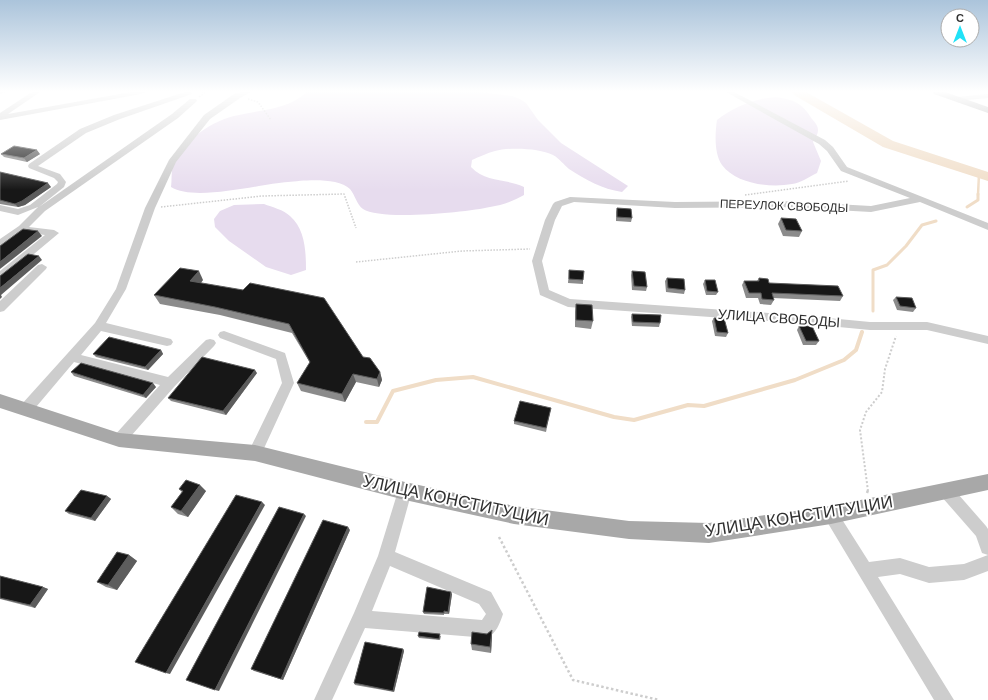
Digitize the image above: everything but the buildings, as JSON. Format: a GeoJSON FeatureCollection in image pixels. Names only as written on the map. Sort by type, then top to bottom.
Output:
{"type":"FeatureCollection","features":[{"type":"Feature","properties":{"kind":"main road","name":"УЛИЦА КОНСТИТУЦИИ"},"geometry":{"type":"LineString","coordinates":[[0,401],[119,440],[255,453],[405,491],[514,515],[629,530],[709,533],[831,515],[988,482]]}},
{"type":"Feature","properties":{"kind":"street"},"geometry":{"type":"LineString","coordinates":[[0,244],[22,228],[37,208],[61,185],[62,182],[57,176],[32,166],[83,131],[100,125]]}},
{"type":"Feature","properties":{"kind":"street"},"geometry":{"type":"LineString","coordinates":[[0,208],[18,212],[37,208],[162,125]]}},
{"type":"Feature","properties":{"kind":"street"},"geometry":{"type":"LineString","coordinates":[[26,409],[99,326],[121,289],[150,208],[172,162],[201,125]]}},
{"type":"Feature","properties":{"kind":"street"},"geometry":{"type":"LineString","coordinates":[[790,125],[822,142],[830,149],[844,169],[988,227]]}},
{"type":"Feature","properties":{"kind":"street","name":"ПЕРЕУЛОК СВОБОДЫ"},"geometry":{"type":"LineString","coordinates":[[541,249],[550,220],[558,204],[573,198],[675,205],[788,204],[871,209],[921,199]]}},
{"type":"Feature","properties":{"kind":"street"},"geometry":{"type":"LineString","coordinates":[[0,276],[54,233],[22,228]]}},
{"type":"Feature","properties":{"kind":"street","name":"УЛИЦА СВОБОДЫ"},"geometry":{"type":"LineString","coordinates":[[541,249],[537,261],[544,292],[568,303],[797,319],[870,326],[926,326],[988,340]]}},
{"type":"Feature","properties":{"kind":"street"},"geometry":{"type":"LineString","coordinates":[[0,308],[42,267]]}},
{"type":"Feature","properties":{"kind":"street"},"geometry":{"type":"LineString","coordinates":[[99,326],[167,342]]}},
{"type":"Feature","properties":{"kind":"street"},"geometry":{"type":"LineString","coordinates":[[224,334],[281,356],[288,383],[255,453]]}},
{"type":"Feature","properties":{"kind":"street"},"geometry":{"type":"LineString","coordinates":[[119,440],[170,383],[210,343]]}},
{"type":"Feature","properties":{"kind":"street"},"geometry":{"type":"LineString","coordinates":[[72,357],[170,383]]}},
{"type":"Feature","properties":{"kind":"street"},"geometry":{"type":"LineString","coordinates":[[322,700],[360,619],[386,556],[405,491]]}},
{"type":"Feature","properties":{"kind":"street"},"geometry":{"type":"LineString","coordinates":[[946,491],[981,531],[988,547]]}},
{"type":"Feature","properties":{"kind":"street"},"geometry":{"type":"LineString","coordinates":[[831,515],[945,700]]}},
{"type":"Feature","properties":{"kind":"street"},"geometry":{"type":"LineString","coordinates":[[360,619],[487,629],[494,614],[485,598],[386,556]]}},
{"type":"Feature","properties":{"kind":"street"},"geometry":{"type":"LineString","coordinates":[[866,570],[900,566],[929,575],[964,572],[988,563]]}},
{"type":"Feature","properties":{"kind":"path"},"geometry":{"type":"LineString","coordinates":[[739,195],[864,178]]}},
{"type":"Feature","properties":{"kind":"path"},"geometry":{"type":"LineString","coordinates":[[150,208],[262,196],[344,194],[356,228]]}},
{"type":"Feature","properties":{"kind":"path"},"geometry":{"type":"LineString","coordinates":[[356,262],[462,251],[541,249]]}},
{"type":"Feature","properties":{"kind":"path"},"geometry":{"type":"LineString","coordinates":[[862,508],[868,489],[860,430],[866,412],[882,392],[885,369],[900,326]]}},
{"type":"Feature","properties":{"kind":"path"},"geometry":{"type":"LineString","coordinates":[[499,537],[573,680],[659,700]]}},
{"type":"Feature","properties":{"kind":"shaded area"},"geometry":{"type":"Polygon","coordinates":[[[212,125],[543,125],[561,143],[628,186],[622,192],[608,189],[594,184],[575,173],[553,155],[540,151],[516,149],[495,151],[486,154],[472,160],[471,167],[483,176],[524,187],[524,195],[499,205],[464,211],[405,215],[372,213],[361,207],[350,189],[345,185],[320,180],[276,183],[211,193],[195,193],[182,191],[171,187],[172,168],[178,157],[191,140],[212,125]]]}},
{"type":"Feature","properties":{"kind":"shaded area"},"geometry":{"type":"Polygon","coordinates":[[[717,125],[816,125],[818,132],[813,142],[821,161],[817,173],[804,180],[783,185],[764,185],[736,177],[722,165],[719,160],[716,149],[717,125]]]}},
{"type":"Feature","properties":{"kind":"shaded area"},"geometry":{"type":"Polygon","coordinates":[[[264,204],[285,212],[299,227],[304,241],[306,270],[291,275],[266,267],[229,241],[215,227],[214,219],[220,211],[234,205],[264,204]]]}},
{"type":"Feature","properties":{"kind":"waterway"},"geometry":{"type":"LineString","coordinates":[[855,125],[888,144],[988,177]]}},
{"type":"Feature","properties":{"kind":"waterway"},"geometry":{"type":"LineString","coordinates":[[978,195],[979,174]]}},
{"type":"Feature","properties":{"kind":"waterway"},"geometry":{"type":"LineString","coordinates":[[967,207],[978,200],[978,195]]}},
{"type":"Feature","properties":{"kind":"waterway"},"geometry":{"type":"LineString","coordinates":[[873,311],[873,270],[887,265],[906,246],[922,225],[936,221]]}},
{"type":"Feature","properties":{"kind":"waterway"},"geometry":{"type":"LineString","coordinates":[[366,422],[377,422],[393,391],[436,380],[473,377],[614,417],[634,420],[688,405],[704,406],[795,380],[844,360],[856,350],[862,332]]}}]}
